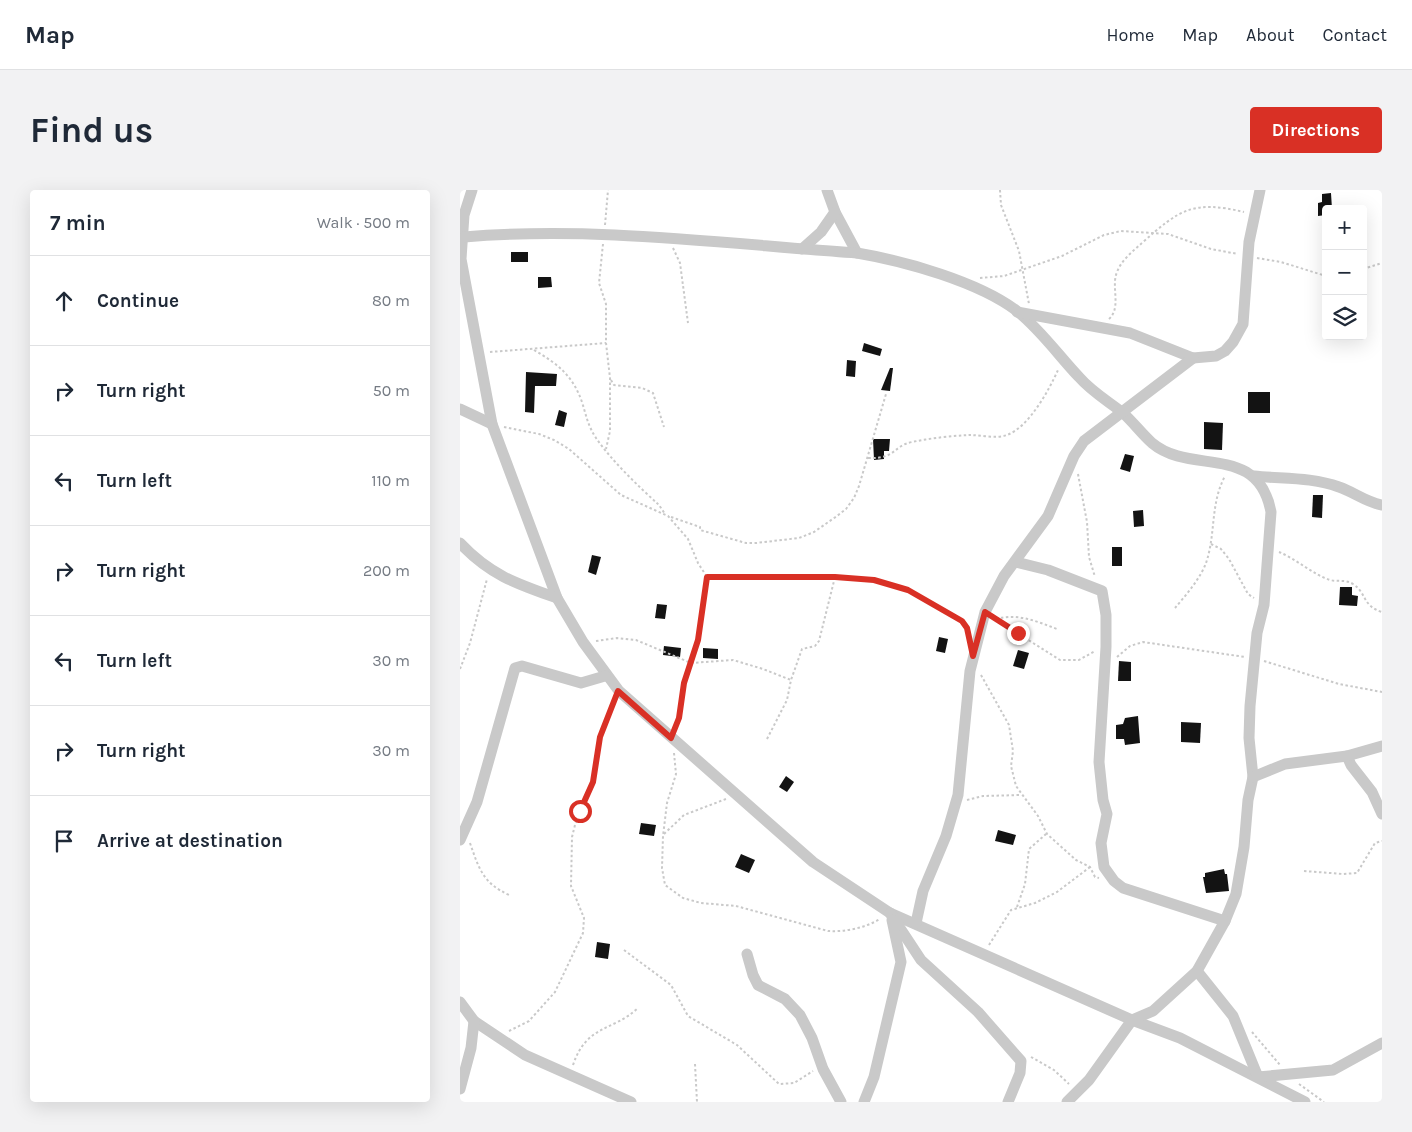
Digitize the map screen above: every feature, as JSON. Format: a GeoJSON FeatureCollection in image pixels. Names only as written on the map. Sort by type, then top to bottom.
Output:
{"type":"FeatureCollection","features":[{"type":"Feature","properties":{"kind":"street"},"geometry":{"type":"LineString","coordinates":[[472,190],[462,216],[464,237],[461,259],[480,352],[492,424],[557,598],[605,676],[618,691],[813,862],[890,913],[1132,1020],[1180,1038],[1305,1102]]}},
{"type":"Feature","properties":{"kind":"street"},"geometry":{"type":"LineString","coordinates":[[827,190],[835,212],[858,252]]}},
{"type":"Feature","properties":{"kind":"street"},"geometry":{"type":"LineString","coordinates":[[916,923],[923,891],[956,805],[973,656],[985,612],[1004,576],[1048,516],[1074,456],[1084,441],[1193,358],[1221,353],[1239,333],[1246,311],[1248,256],[1254,214],[1260,190]]}},
{"type":"Feature","properties":{"kind":"street"},"geometry":{"type":"LineString","coordinates":[[802,249],[821,232],[835,212]]}},
{"type":"Feature","properties":{"kind":"street"},"geometry":{"type":"LineString","coordinates":[[464,237],[540,232],[606,235],[858,252],[880,256],[972,286],[1017,312],[1063,358],[1090,389],[1122,412],[1160,448],[1182,456],[1231,465],[1254,476],[1303,480],[1338,486],[1360,499],[1382,505]]}},
{"type":"Feature","properties":{"kind":"street"},"geometry":{"type":"LineString","coordinates":[[1017,312],[1141,336],[1193,358]]}},
{"type":"Feature","properties":{"kind":"street"},"geometry":{"type":"LineString","coordinates":[[460,409],[492,424]]}},
{"type":"Feature","properties":{"kind":"street"},"geometry":{"type":"LineString","coordinates":[[1067,1102],[1089,1080],[1132,1020],[1153,1011],[1197,971],[1225,921],[1236,894],[1248,800],[1253,777],[1249,738],[1254,656],[1264,605],[1271,512],[1268,499],[1254,476]]}},
{"type":"Feature","properties":{"kind":"street"},"geometry":{"type":"LineString","coordinates":[[460,543],[489,570],[517,584],[557,598]]}},
{"type":"Feature","properties":{"kind":"street"},"geometry":{"type":"LineString","coordinates":[[1016,562],[1048,570],[1102,591],[1106,615],[1100,762],[1107,822],[1102,836],[1101,852],[1104,868],[1114,881],[1123,888],[1225,921]]}},
{"type":"Feature","properties":{"kind":"street"},"geometry":{"type":"LineString","coordinates":[[460,840],[477,802],[515,668],[522,666],[581,683],[605,676]]}},
{"type":"Feature","properties":{"kind":"street"},"geometry":{"type":"LineString","coordinates":[[1253,777],[1272,767],[1293,762],[1347,756],[1382,746]]}},
{"type":"Feature","properties":{"kind":"street"},"geometry":{"type":"LineString","coordinates":[[1347,756],[1351,765],[1372,792],[1382,814]]}},
{"type":"Feature","properties":{"kind":"street"},"geometry":{"type":"LineString","coordinates":[[864,1102],[880,1056],[901,962],[890,913]]}},
{"type":"Feature","properties":{"kind":"street"},"geometry":{"type":"LineString","coordinates":[[890,913],[921,960],[978,1012],[1021,1061],[1020,1073],[1008,1102]]}},
{"type":"Feature","properties":{"kind":"street"},"geometry":{"type":"LineString","coordinates":[[747,954],[758,985],[784,999],[800,1015],[812,1038],[821,1064],[841,1102]]}},
{"type":"Feature","properties":{"kind":"street"},"geometry":{"type":"LineString","coordinates":[[1197,971],[1233,1016],[1258,1077]]}},
{"type":"Feature","properties":{"kind":"street"},"geometry":{"type":"LineString","coordinates":[[460,1002],[474,1021],[525,1055],[570,1074],[608,1097],[631,1102]]}},
{"type":"Feature","properties":{"kind":"street"},"geometry":{"type":"LineString","coordinates":[[460,1089],[471,1048],[474,1021]]}},
{"type":"Feature","properties":{"kind":"street"},"geometry":{"type":"LineString","coordinates":[[1258,1077],[1333,1070],[1382,1042]]}},
{"type":"Feature","properties":{"kind":"path"},"geometry":{"type":"LineString","coordinates":[[606,449],[610,431],[610,378],[606,343],[606,304],[598,278],[600,251],[606,235],[604,218],[608,190]]}},
{"type":"Feature","properties":{"kind":"path"},"geometry":{"type":"LineString","coordinates":[[1000,190],[1001,205],[1019,251],[1032,314]]}},
{"type":"Feature","properties":{"kind":"path"},"geometry":{"type":"LineString","coordinates":[[1097,327],[1097,324],[1111,318],[1114,314],[1115,276],[1119,266],[1153,232],[1176,215],[1194,208],[1227,207],[1254,214]]}},
{"type":"Feature","properties":{"kind":"path"},"geometry":{"type":"LineString","coordinates":[[976,278],[995,278],[1023,270],[1062,256],[1113,232],[1153,232],[1174,236],[1211,249],[1281,262],[1322,275]]}},
{"type":"Feature","properties":{"kind":"path"},"geometry":{"type":"LineString","coordinates":[[669,239],[680,263],[688,323]]}},
{"type":"Feature","properties":{"kind":"path"},"geometry":{"type":"LineString","coordinates":[[1367,268],[1382,263]]}},
{"type":"Feature","properties":{"kind":"path"},"geometry":{"type":"LineString","coordinates":[[480,352],[534,350],[606,343]]}},
{"type":"Feature","properties":{"kind":"path"},"geometry":{"type":"LineString","coordinates":[[534,350],[554,361],[568,374],[579,395],[591,430],[665,514]]}},
{"type":"Feature","properties":{"kind":"path"},"geometry":{"type":"LineString","coordinates":[[868,458],[885,458],[903,445],[912,442],[955,436],[1007,435],[1027,420],[1038,406],[1063,358]]}},
{"type":"Feature","properties":{"kind":"path"},"geometry":{"type":"LineString","coordinates":[[610,378],[614,385],[642,388],[653,393],[664,428]]}},
{"type":"Feature","properties":{"kind":"path"},"geometry":{"type":"LineString","coordinates":[[492,424],[539,434],[554,440],[569,449],[621,495],[668,516],[700,527],[700,530],[746,543],[799,538],[814,532],[846,509],[854,498],[868,458],[886,394]]}},
{"type":"Feature","properties":{"kind":"path"},"geometry":{"type":"LineString","coordinates":[[1074,456],[1088,522],[1089,557],[1102,591]]}},
{"type":"Feature","properties":{"kind":"path"},"geometry":{"type":"LineString","coordinates":[[1175,608],[1201,575],[1206,563],[1211,543],[1217,494],[1231,465]]}},
{"type":"Feature","properties":{"kind":"path"},"geometry":{"type":"LineString","coordinates":[[668,516],[688,539],[698,563],[707,577],[702,600],[700,628],[682,693],[679,718],[671,738],[676,774],[667,803],[663,836],[662,880],[669,889],[683,898],[701,903],[736,906],[828,931],[839,932],[862,927],[890,913]]}},
{"type":"Feature","properties":{"kind":"path"},"geometry":{"type":"LineString","coordinates":[[1211,543],[1221,549],[1229,559],[1248,594],[1264,605]]}},
{"type":"Feature","properties":{"kind":"path"},"geometry":{"type":"LineString","coordinates":[[1269,545],[1330,580],[1347,581],[1355,585],[1366,604],[1382,612]]}},
{"type":"Feature","properties":{"kind":"path"},"geometry":{"type":"LineString","coordinates":[[460,669],[470,643],[489,570]]}},
{"type":"Feature","properties":{"kind":"path"},"geometry":{"type":"LineString","coordinates":[[707,577],[835,577],[886,583],[908,590],[962,621],[967,628],[973,656],[982,679],[1009,725],[1012,735],[1012,774],[1022,796],[1038,816],[1047,834],[1076,860],[1090,867],[1095,877],[1114,881]]}},
{"type":"Feature","properties":{"kind":"path"},"geometry":{"type":"LineString","coordinates":[[767,739],[787,700],[791,680],[802,648],[814,646],[819,641],[835,577]]}},
{"type":"Feature","properties":{"kind":"path"},"geometry":{"type":"LineString","coordinates":[[985,612],[1060,660],[1079,660],[1106,647]]}},
{"type":"Feature","properties":{"kind":"path"},"geometry":{"type":"LineString","coordinates":[[996,619],[1007,617],[1030,618],[1056,629]]}},
{"type":"Feature","properties":{"kind":"path"},"geometry":{"type":"LineString","coordinates":[[583,642],[617,638],[636,640],[691,663],[733,660],[763,668],[791,680]]}},
{"type":"Feature","properties":{"kind":"path"},"geometry":{"type":"LineString","coordinates":[[1115,659],[1130,646],[1143,642],[1239,657],[1254,656],[1267,663],[1339,684],[1382,692]]}},
{"type":"Feature","properties":{"kind":"path"},"geometry":{"type":"LineString","coordinates":[[501,1038],[511,1029],[529,1021],[554,992],[583,933],[584,918],[571,886],[572,837],[577,818],[593,782],[600,737],[618,691]]}},
{"type":"Feature","properties":{"kind":"path"},"geometry":{"type":"LineString","coordinates":[[663,836],[684,815],[734,794]]}},
{"type":"Feature","properties":{"kind":"path"},"geometry":{"type":"LineString","coordinates":[[956,805],[983,796],[1022,796]]}},
{"type":"Feature","properties":{"kind":"path"},"geometry":{"type":"LineString","coordinates":[[465,829],[482,874],[488,882],[509,895]]}},
{"type":"Feature","properties":{"kind":"path"},"geometry":{"type":"LineString","coordinates":[[1017,907],[1025,884],[1029,849],[1047,834]]}},
{"type":"Feature","properties":{"kind":"path"},"geometry":{"type":"LineString","coordinates":[[1304,871],[1343,874],[1357,873],[1375,844],[1382,841]]}},
{"type":"Feature","properties":{"kind":"path"},"geometry":{"type":"LineString","coordinates":[[984,953],[1006,914],[1017,907],[1035,903],[1056,892],[1090,867]]}},
{"type":"Feature","properties":{"kind":"path"},"geometry":{"type":"LineString","coordinates":[[624,950],[671,985],[688,1016],[737,1045],[780,1084],[794,1083],[821,1064]]}},
{"type":"Feature","properties":{"kind":"path"},"geometry":{"type":"LineString","coordinates":[[570,1074],[577,1054],[588,1039],[605,1026],[629,1017],[638,1008]]}},
{"type":"Feature","properties":{"kind":"path"},"geometry":{"type":"LineString","coordinates":[[1251,1031],[1287,1073],[1324,1102]]}},
{"type":"Feature","properties":{"kind":"path"},"geometry":{"type":"LineString","coordinates":[[1024,1053],[1054,1070],[1076,1092]]}},
{"type":"Feature","properties":{"kind":"path"},"geometry":{"type":"LineString","coordinates":[[695,1064],[698,1102]]}},
{"type":"Feature","properties":{"kind":"building"},"geometry":{"type":"Polygon","coordinates":[[[1331,193],[1332,205],[1322,205],[1322,216],[1318,216],[1318,203],[1322,202],[1322,194],[1331,193]]]}},
{"type":"Feature","properties":{"kind":"building"},"geometry":{"type":"Polygon","coordinates":[[[511,252],[528,252],[528,262],[511,262],[511,252]]]}},
{"type":"Feature","properties":{"kind":"building"},"geometry":{"type":"Polygon","coordinates":[[[538,277],[551,277],[552,287],[538,288],[538,277]]]}},
{"type":"Feature","properties":{"kind":"building"},"geometry":{"type":"Polygon","coordinates":[[[864,343],[882,349],[880,356],[862,351],[864,343]]]}},
{"type":"Feature","properties":{"kind":"building"},"geometry":{"type":"Polygon","coordinates":[[[847,360],[856,361],[855,377],[846,376],[847,360]]]}},
{"type":"Feature","properties":{"kind":"building"},"geometry":{"type":"Polygon","coordinates":[[[890,368],[893,368],[890,391],[881,390],[890,368]]]}},
{"type":"Feature","properties":{"kind":"building"},"geometry":{"type":"Polygon","coordinates":[[[526,372],[557,374],[556,386],[535,386],[534,413],[525,412],[526,372]]]}},
{"type":"Feature","properties":{"kind":"building"},"geometry":{"type":"Polygon","coordinates":[[[1248,392],[1270,392],[1270,413],[1248,413],[1248,392]]]}},
{"type":"Feature","properties":{"kind":"building"},"geometry":{"type":"Polygon","coordinates":[[[559,410],[567,413],[564,427],[555,425],[559,410]]]}},
{"type":"Feature","properties":{"kind":"building"},"geometry":{"type":"Polygon","coordinates":[[[1204,422],[1223,423],[1222,450],[1204,449],[1204,422]]]}},
{"type":"Feature","properties":{"kind":"building"},"geometry":{"type":"Polygon","coordinates":[[[873,439],[890,439],[889,451],[884,451],[884,459],[874,460],[873,439]]]}},
{"type":"Feature","properties":{"kind":"building"},"geometry":{"type":"Polygon","coordinates":[[[1125,454],[1134,456],[1130,472],[1120,469],[1125,454]]]}},
{"type":"Feature","properties":{"kind":"building"},"geometry":{"type":"Polygon","coordinates":[[[1313,495],[1323,495],[1322,518],[1312,517],[1313,495]]]}},
{"type":"Feature","properties":{"kind":"building"},"geometry":{"type":"Polygon","coordinates":[[[1143,510],[1144,526],[1134,527],[1133,511],[1143,510]]]}},
{"type":"Feature","properties":{"kind":"building"},"geometry":{"type":"Polygon","coordinates":[[[1112,547],[1122,547],[1122,566],[1112,566],[1112,547]]]}},
{"type":"Feature","properties":{"kind":"building"},"geometry":{"type":"Polygon","coordinates":[[[592,555],[601,557],[596,575],[588,572],[592,555]]]}},
{"type":"Feature","properties":{"kind":"building"},"geometry":{"type":"Polygon","coordinates":[[[1340,587],[1352,587],[1352,595],[1358,596],[1357,606],[1339,605],[1340,587]]]}},
{"type":"Feature","properties":{"kind":"building"},"geometry":{"type":"Polygon","coordinates":[[[657,604],[667,605],[665,619],[655,618],[657,604]]]}},
{"type":"Feature","properties":{"kind":"building"},"geometry":{"type":"Polygon","coordinates":[[[939,637],[948,639],[945,653],[936,651],[939,637]]]}},
{"type":"Feature","properties":{"kind":"building"},"geometry":{"type":"Polygon","coordinates":[[[664,646],[681,648],[680,657],[663,655],[664,646]]]}},
{"type":"Feature","properties":{"kind":"building"},"geometry":{"type":"Polygon","coordinates":[[[703,648],[718,649],[718,659],[703,658],[703,648]]]}},
{"type":"Feature","properties":{"kind":"building"},"geometry":{"type":"Polygon","coordinates":[[[1018,650],[1029,653],[1024,669],[1013,666],[1018,650]]]}},
{"type":"Feature","properties":{"kind":"building"},"geometry":{"type":"Polygon","coordinates":[[[1119,661],[1131,662],[1131,681],[1118,681],[1119,661]]]}},
{"type":"Feature","properties":{"kind":"building"},"geometry":{"type":"Polygon","coordinates":[[[1138,716],[1140,743],[1125,745],[1124,739],[1116,739],[1116,725],[1123,724],[1125,718],[1138,716]]]}},
{"type":"Feature","properties":{"kind":"building"},"geometry":{"type":"Polygon","coordinates":[[[1181,722],[1201,723],[1200,743],[1181,742],[1181,722]]]}},
{"type":"Feature","properties":{"kind":"building"},"geometry":{"type":"Polygon","coordinates":[[[786,776],[794,782],[787,792],[779,787],[786,776]]]}},
{"type":"Feature","properties":{"kind":"building"},"geometry":{"type":"Polygon","coordinates":[[[641,823],[656,825],[654,836],[639,834],[641,823]]]}},
{"type":"Feature","properties":{"kind":"building"},"geometry":{"type":"Polygon","coordinates":[[[998,830],[1016,835],[1013,845],[995,841],[998,830]]]}},
{"type":"Feature","properties":{"kind":"building"},"geometry":{"type":"Polygon","coordinates":[[[741,854],[755,860],[749,873],[735,867],[741,854]]]}},
{"type":"Feature","properties":{"kind":"building"},"geometry":{"type":"Polygon","coordinates":[[[1224,869],[1225,874],[1227,874],[1229,891],[1206,893],[1203,877],[1205,877],[1205,873],[1224,869]]]}},
{"type":"Feature","properties":{"kind":"building"},"geometry":{"type":"Polygon","coordinates":[[[597,942],[610,944],[608,959],[595,957],[597,942]]]}},
{"type":"Feature","properties":{"kind":"route"},"geometry":{"type":"LineString","coordinates":[[580,811],[588,797],[593,782],[600,737],[618,691],[671,738],[679,718],[684,683],[698,640],[702,600],[707,577],[835,577],[874,580],[898,586],[915,593],[962,621],[967,628],[973,656],[985,612],[1018,633]]}}]}
